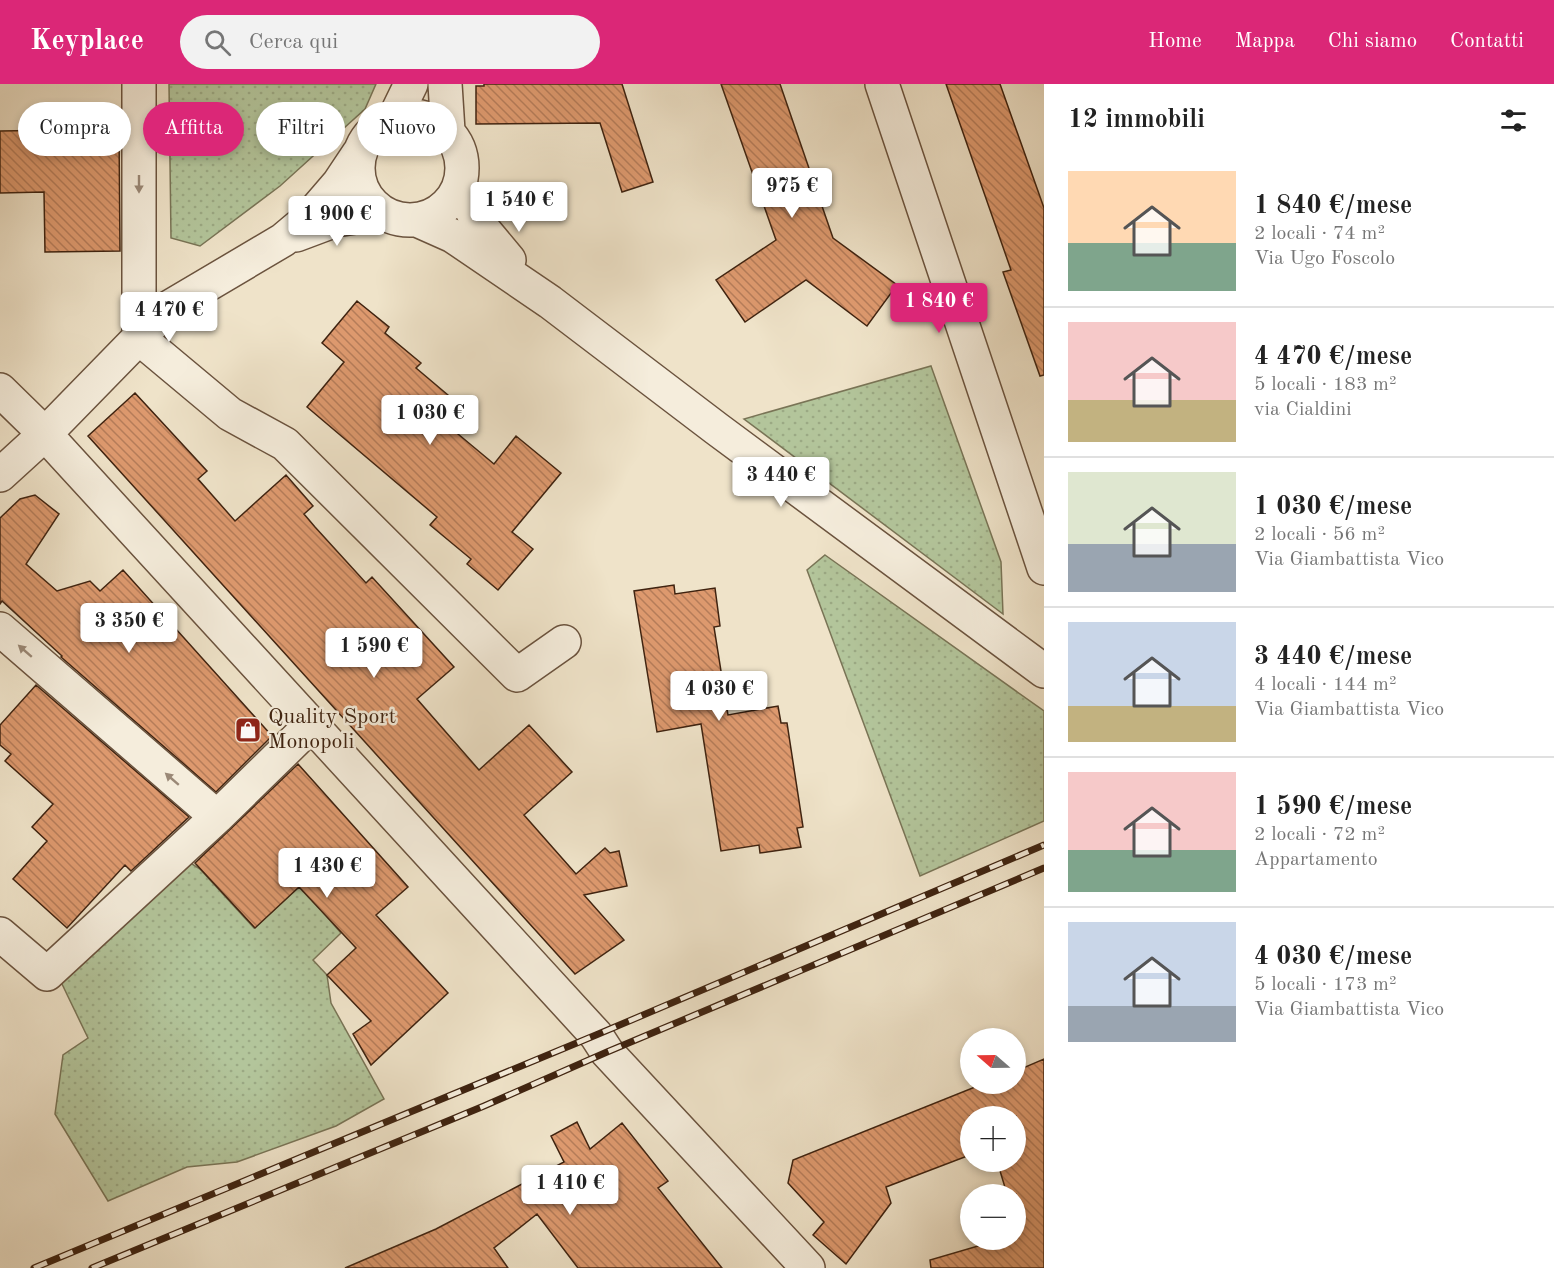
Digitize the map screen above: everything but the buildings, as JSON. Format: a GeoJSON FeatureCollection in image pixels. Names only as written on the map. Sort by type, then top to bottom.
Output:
{"type":"FeatureCollection","features":[{"type":"Feature","properties":{"kind":"street"},"geometry":{"type":"LineString","coordinates":[[139,84],[139,338]]}},
{"type":"Feature","properties":{"kind":"street"},"geometry":{"type":"LineString","coordinates":[[402,102],[411,84]]}},
{"type":"Feature","properties":{"kind":"street"},"geometry":{"type":"LineString","coordinates":[[445,84],[446,102]]}},
{"type":"Feature","properties":{"kind":"street"},"geometry":{"type":"LineString","coordinates":[[882,84],[1044,568]]}},
{"type":"Feature","properties":{"kind":"street"},"geometry":{"type":"LineString","coordinates":[[417,220],[443,208],[450,202],[459,186],[462,168],[457,144]]}},
{"type":"Feature","properties":{"kind":"street"},"geometry":{"type":"LineString","coordinates":[[0,475],[45,434],[168,308],[283,240],[308,219],[339,183],[357,156]]}},
{"type":"Feature","properties":{"kind":"street"},"geometry":{"type":"LineString","coordinates":[[359,156],[359,182],[367,199],[381,213],[398,219],[417,220],[453,236],[550,302],[717,429],[1044,671]]}},
{"type":"Feature","properties":{"kind":"street"},"geometry":{"type":"LineString","coordinates":[[459,186],[478,224],[512,264],[550,302]]}},
{"type":"Feature","properties":{"kind":"street"},"geometry":{"type":"LineString","coordinates":[[283,240],[336,220],[381,213]]}},
{"type":"Feature","properties":{"kind":"street"},"geometry":{"type":"LineString","coordinates":[[139,338],[230,414],[285,444],[517,675],[564,642]]}},
{"type":"Feature","properties":{"kind":"street"},"geometry":{"type":"LineString","coordinates":[[0,390],[45,434],[312,724],[596,1035],[607,1052],[808,1268]]}},
{"type":"Feature","properties":{"kind":"street"},"geometry":{"type":"LineString","coordinates":[[0,629],[217,817]]}},
{"type":"Feature","properties":{"kind":"street"},"geometry":{"type":"LineString","coordinates":[[0,934],[47,974],[217,817],[312,724]]}},
{"type":"Feature","properties":{"kind":"green space"},"geometry":{"type":"Polygon","coordinates":[[[169,84],[376,84],[368,102],[357,102],[357,116],[345,127],[345,102],[256,102],[256,156],[313,156],[280,186],[200,246],[171,238],[170,156],[244,156],[244,102],[169,102],[169,84]]]}},
{"type":"Feature","properties":{"kind":"green space"},"geometry":{"type":"Polygon","coordinates":[[[931,366],[1001,562],[1003,614],[744,419],[931,366]]]}},
{"type":"Feature","properties":{"kind":"green space"},"geometry":{"type":"Polygon","coordinates":[[[825,555],[1044,711],[1044,821],[920,876],[807,570],[825,555]]]}},
{"type":"Feature","properties":{"kind":"green space"},"geometry":{"type":"Polygon","coordinates":[[[189,862],[200,869],[254,928],[300,886],[341,933],[313,960],[327,975],[331,1003],[384,1099],[336,1126],[237,1162],[187,1167],[108,1201],[55,1114],[63,1055],[88,1038],[61,982],[189,862]]]}},
{"type":"Feature","properties":{"kind":"railway"},"geometry":{"type":"LineString","coordinates":[[34,1268],[596,1035],[1044,845]]}},
{"type":"Feature","properties":{"kind":"railway"},"geometry":{"type":"LineString","coordinates":[[92,1268],[484,1106],[1044,868]]}},
{"type":"Feature","properties":{"kind":"place","name":"Quality Sport Monopoli"},"geometry":{"type":"Point","coordinates":[248,730]}}]}
